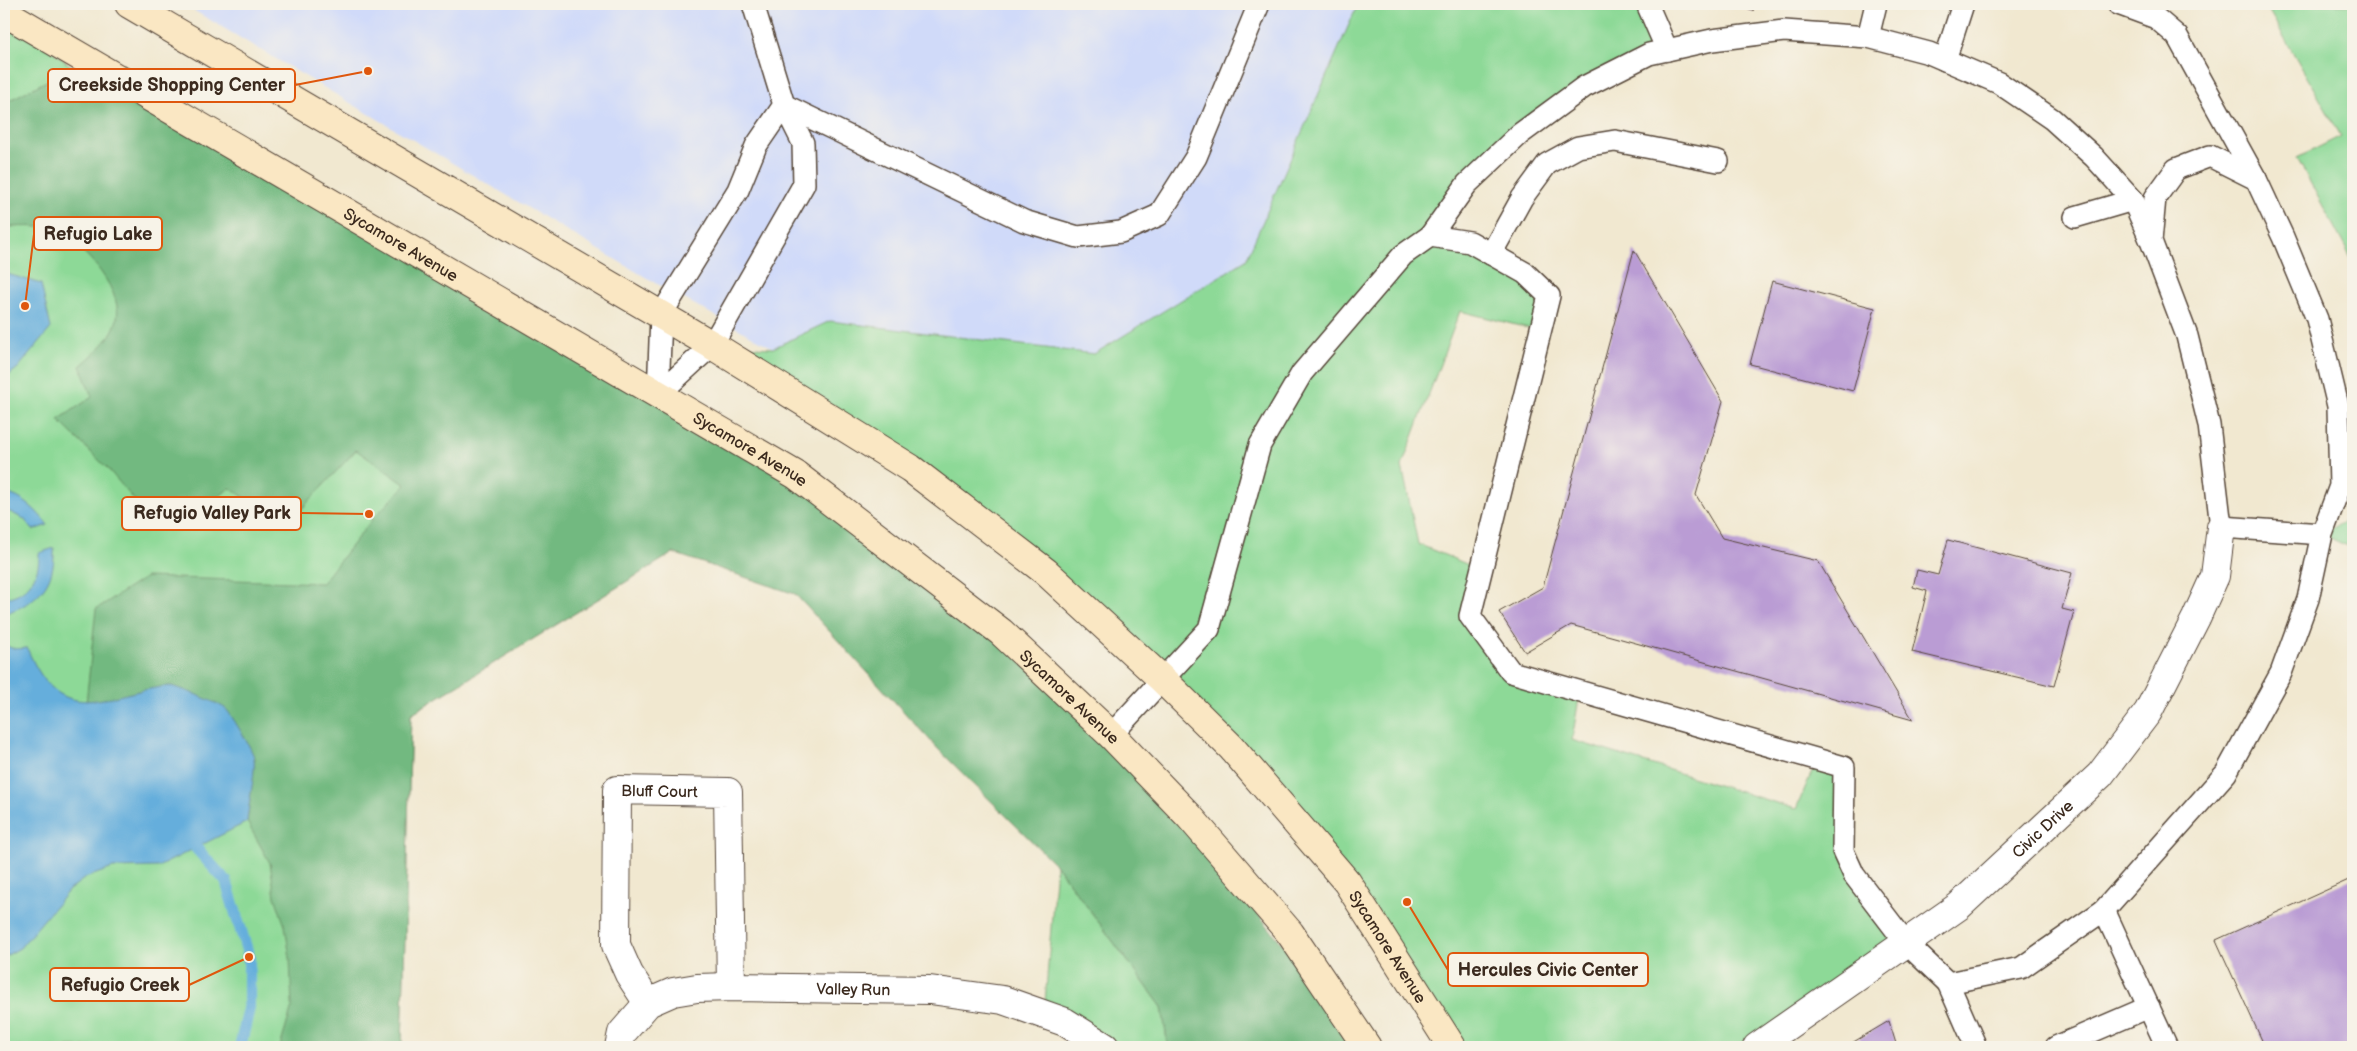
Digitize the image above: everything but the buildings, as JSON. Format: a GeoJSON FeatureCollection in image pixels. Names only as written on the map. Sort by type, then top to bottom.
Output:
{"type":"FeatureCollection","features":[{"type":"Feature","properties":{"kind":"main road","name":"Sycamore Avenue"},"geometry":{"type":"LineString","coordinates":[[129,4],[712,345],[910,468],[1046,572],[1163,680],[1231,747],[1347,882],[1452,1047]]}},
{"type":"Feature","properties":{"kind":"main road","name":"Sycamore Avenue"},"geometry":{"type":"LineString","coordinates":[[4,12],[796,475],[833,502],[1001,632],[1111,735],[1189,816],[1290,934],[1367,1047]]}},
{"type":"Feature","properties":{"kind":"street","name":"Civic Drive"},"geometry":{"type":"LineString","coordinates":[[1757,1047],[1959,906],[2100,775],[2148,712],[2215,576],[2220,527]]}},
{"type":"Feature","properties":{"kind":"street","name":"Bluff Court"},"geometry":{"type":"LineString","coordinates":[[648,1003],[629,974],[616,945],[617,790],[728,792],[731,987]]}},
{"type":"Feature","properties":{"kind":"street","name":"Valley Run"},"geometry":{"type":"LineString","coordinates":[[618,1047],[622,1033],[648,1003],[673,992],[697,988],[731,987],[930,990],[1003,1000],[1066,1022],[1105,1047]]}},
{"type":"Feature","properties":{"kind":"lane"},"geometry":{"type":"LineString","coordinates":[[658,396],[712,345],[804,184],[802,143],[784,105],[753,4]]}},
{"type":"Feature","properties":{"kind":"lane"},"geometry":{"type":"LineString","coordinates":[[784,105],[1024,221],[1078,237],[1121,232],[1159,216],[1196,157],[1260,4]]}},
{"type":"Feature","properties":{"kind":"lane"},"geometry":{"type":"LineString","coordinates":[[1647,4],[1667,50]]}},
{"type":"Feature","properties":{"kind":"lane"},"geometry":{"type":"LineString","coordinates":[[1868,37],[1876,4]]}},
{"type":"Feature","properties":{"kind":"lane"},"geometry":{"type":"LineString","coordinates":[[1945,60],[1963,4]]}},
{"type":"Feature","properties":{"kind":"lane"},"geometry":{"type":"LineString","coordinates":[[1948,983],[2021,968],[2104,910],[2226,774],[2281,673],[2308,599],[2322,534],[2340,486],[2338,406],[2317,318],[2283,237],[2256,179],[2177,36],[2146,9],[2118,4]]}},
{"type":"Feature","properties":{"kind":"lane"},"geometry":{"type":"LineString","coordinates":[[1111,735],[1209,629],[1260,445],[1302,373],[1402,254],[1430,236],[1467,184],[1520,134],[1584,87],[1649,54],[1712,40],[1784,31],[1868,37],[1928,53],[1998,83],[2052,119],[2094,157],[2133,200],[2151,241],[2187,336],[2209,426],[2220,527],[2322,534]]}},
{"type":"Feature","properties":{"kind":"lane"},"geometry":{"type":"LineString","coordinates":[[658,396],[661,315],[738,190],[756,146],[784,105]]}},
{"type":"Feature","properties":{"kind":"lane"},"geometry":{"type":"LineString","coordinates":[[1491,254],[1522,198],[1547,164],[1578,147],[1615,141],[1718,161]]}},
{"type":"Feature","properties":{"kind":"lane"},"geometry":{"type":"LineString","coordinates":[[2151,241],[2155,198],[2176,170],[2210,156],[2256,179]]}},
{"type":"Feature","properties":{"kind":"lane"},"geometry":{"type":"LineString","coordinates":[[2075,217],[2133,200]]}},
{"type":"Feature","properties":{"kind":"lane"},"geometry":{"type":"LineString","coordinates":[[1430,236],[1470,242],[1525,273],[1549,296],[1470,616],[1511,672],[1844,767],[1842,852],[1854,875],[1906,943],[1948,983],[1976,1047]]}},
{"type":"Feature","properties":{"kind":"lane"},"geometry":{"type":"LineString","coordinates":[[2104,910],[2167,1047]]}},
{"type":"Feature","properties":{"kind":"lane"},"geometry":{"type":"LineString","coordinates":[[2056,1047],[2148,1007]]}},
{"type":"Feature","properties":{"kind":"shaded area"},"geometry":{"type":"Polygon","coordinates":[[[183,4],[1358,4],[1246,260],[1094,354],[830,321],[773,348],[652,281],[183,4]]]}},
{"type":"Feature","properties":{"kind":"green space"},"geometry":{"type":"Polygon","coordinates":[[[1358,4],[1647,4],[1667,50],[1520,134],[1430,236],[1470,242],[1549,296],[1540,331],[1460,311],[1402,466],[1418,544],[1481,570],[1470,616],[1511,672],[1580,692],[1572,740],[1796,809],[1817,760],[1844,767],[1843,851],[1906,943],[1744,1047],[1452,1047],[1347,882],[1046,572],[712,345],[773,348],[830,321],[1094,354],[1246,260],[1358,4]]]}},
{"type":"Feature","properties":{"kind":"green space"},"geometry":{"type":"Polygon","coordinates":[[[2265,4],[2353,4],[2353,262],[2297,158],[2341,136],[2265,4]]]}},
{"type":"Feature","properties":{"kind":"green space"},"geometry":{"type":"Polygon","coordinates":[[[4,12],[673,553],[411,714],[402,1047],[4,1047],[4,12]]]}},
{"type":"Feature","properties":{"kind":"green space"},"geometry":{"type":"Polygon","coordinates":[[[87,60],[796,475],[1111,735],[1367,1047],[1168,1047],[1162,1007],[1056,865],[940,751],[795,594],[673,553],[411,714],[402,1047],[280,1047],[292,1007],[290,958],[285,926],[275,897],[270,863],[247,822],[255,757],[172,686],[86,703],[96,609],[146,577],[322,583],[374,517],[406,485],[356,450],[287,525],[230,488],[200,510],[143,510],[108,469],[58,420],[92,397],[80,366],[103,345],[112,332],[117,318],[117,306],[106,279],[96,265],[72,242],[49,229],[4,227],[4,103],[87,60]]]}},
{"type":"Feature","properties":{"kind":"green space"},"geometry":{"type":"Polygon","coordinates":[[[2353,517],[2353,549],[2322,534],[2353,517]]]}},
{"type":"Feature","properties":{"kind":"green space"},"geometry":{"type":"Polygon","coordinates":[[[1056,865],[1162,1007],[1168,1047],[1105,1047],[1044,1015],[1056,865]]]}},
{"type":"Feature","properties":{"kind":"water"},"geometry":{"type":"Polygon","coordinates":[[[4,273],[41,284],[51,328],[18,368],[4,379],[4,273]]]}},
{"type":"Feature","properties":{"kind":"water"},"geometry":{"type":"Polygon","coordinates":[[[4,493],[23,501],[48,525],[33,530],[24,519],[4,509],[4,493]]]}},
{"type":"Feature","properties":{"kind":"water"},"geometry":{"type":"Polygon","coordinates":[[[54,548],[51,575],[43,590],[30,602],[4,616],[4,598],[25,589],[34,577],[39,561],[39,553],[54,548]]]}},
{"type":"Feature","properties":{"kind":"water"},"geometry":{"type":"Polygon","coordinates":[[[4,643],[12,648],[27,648],[40,674],[55,690],[70,699],[87,701],[105,699],[170,686],[216,703],[226,709],[242,733],[253,754],[254,764],[247,822],[158,867],[113,868],[85,878],[69,890],[20,948],[4,957],[4,643]]]}},
{"type":"Feature","properties":{"kind":"waterway"},"geometry":{"type":"LineString","coordinates":[[196,848],[226,881],[249,957],[249,1008],[240,1047]]}},
{"type":"Feature","properties":{"kind":"place","name":"Creekside Shopping Center"},"geometry":{"type":"Point","coordinates":[368,71]}},
{"type":"Feature","properties":{"kind":"place","name":"Refugio Lake"},"geometry":{"type":"Point","coordinates":[25,306]}},
{"type":"Feature","properties":{"kind":"place","name":"Refugio Valley Park"},"geometry":{"type":"Point","coordinates":[369,514]}},
{"type":"Feature","properties":{"kind":"place","name":"Hercules Civic Center"},"geometry":{"type":"Point","coordinates":[1407,902]}},
{"type":"Feature","properties":{"kind":"place","name":"Refugio Creek"},"geometry":{"type":"Point","coordinates":[249,957]}}]}
